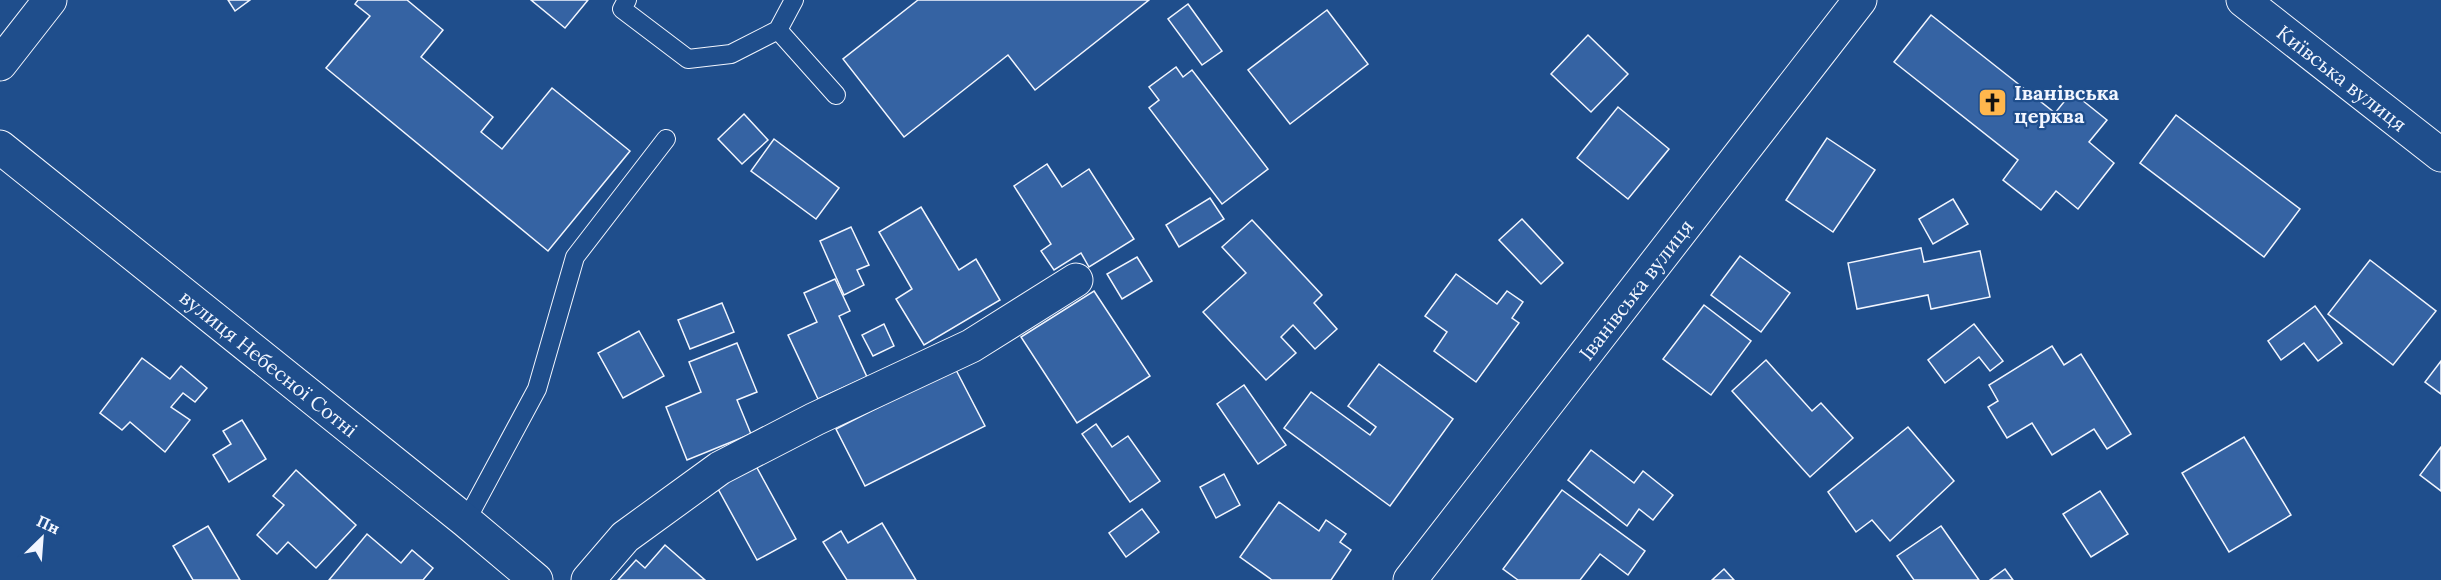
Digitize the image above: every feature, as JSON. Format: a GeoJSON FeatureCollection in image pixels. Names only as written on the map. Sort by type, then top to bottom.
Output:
{"type":"FeatureCollection","features":[{"type":"Feature","properties":{"kind":"street"},"geometry":{"type":"LineString","coordinates":[[0,64],[50,0]]}},
{"type":"Feature","properties":{"kind":"street","name":"Іванівська вулиця"},"geometry":{"type":"LineString","coordinates":[[1410,580],[1860,0]]}},
{"type":"Feature","properties":{"kind":"street","name":"Київська вулиця"},"geometry":{"type":"LineString","coordinates":[[2243,0],[2441,155]]}},
{"type":"Feature","properties":{"kind":"street","name":"вулиця Небесної Сотні"},"geometry":{"type":"LineString","coordinates":[[0,147],[466,520],[527,578]]}},
{"type":"Feature","properties":{"kind":"street"},"geometry":{"type":"LineString","coordinates":[[588,580],[625,537],[720,468],[815,419],[971,346],[1076,280]]}},
{"type":"Feature","properties":{"kind":"lane"},"geometry":{"type":"LineString","coordinates":[[627,0],[622,9],[688,59],[731,54],[778,30],[794,0]]}},
{"type":"Feature","properties":{"kind":"lane"},"geometry":{"type":"LineString","coordinates":[[778,30],[837,95]]}},
{"type":"Feature","properties":{"kind":"lane"},"geometry":{"type":"LineString","coordinates":[[466,520],[537,389],[575,257],[666,139]]}},
{"type":"Feature","properties":{"kind":"building"},"geometry":{"type":"Polygon","coordinates":[[[228,0],[250,0],[235,11],[228,0]]]}},
{"type":"Feature","properties":{"kind":"building"},"geometry":{"type":"Polygon","coordinates":[[[358,0],[407,0],[443,30],[421,57],[493,117],[481,132],[502,149],[552,88],[630,151],[548,251],[326,68],[370,16],[355,4],[358,0]]]}},
{"type":"Feature","properties":{"kind":"building"},"geometry":{"type":"Polygon","coordinates":[[[531,0],[588,0],[565,28],[531,0]]]}},
{"type":"Feature","properties":{"kind":"building"},"geometry":{"type":"Polygon","coordinates":[[[918,0],[1149,0],[1035,90],[1008,55],[904,137],[843,59],[918,0]]]}},
{"type":"Feature","properties":{"kind":"building"},"geometry":{"type":"Polygon","coordinates":[[[1188,4],[1222,51],[1202,65],[1168,19],[1188,4]]]}},
{"type":"Feature","properties":{"kind":"building"},"geometry":{"type":"Polygon","coordinates":[[[1327,10],[1368,64],[1290,124],[1248,70],[1327,10]]]}},
{"type":"Feature","properties":{"kind":"building","name":"Іванівська церква"},"geometry":{"type":"Polygon","coordinates":[[[1931,15],[2055,113],[2072,92],[2107,120],[2089,142],[2114,163],[2078,209],[2056,191],[2041,210],[2003,180],[2018,160],[1894,62],[1931,15]]]}},
{"type":"Feature","properties":{"kind":"building"},"geometry":{"type":"Polygon","coordinates":[[[1588,35],[1628,74],[1591,112],[1551,74],[1588,35]]]}},
{"type":"Feature","properties":{"kind":"building"},"geometry":{"type":"Polygon","coordinates":[[[1176,67],[1183,77],[1192,70],[1268,169],[1222,204],[1149,108],[1159,100],[1149,87],[1176,67]]]}},
{"type":"Feature","properties":{"kind":"building"},"geometry":{"type":"Polygon","coordinates":[[[1618,107],[1669,149],[1628,199],[1577,158],[1618,107]]]}},
{"type":"Feature","properties":{"kind":"building"},"geometry":{"type":"Polygon","coordinates":[[[744,114],[768,140],[742,164],[718,139],[744,114]]]}},
{"type":"Feature","properties":{"kind":"building"},"geometry":{"type":"Polygon","coordinates":[[[2176,115],[2300,209],[2264,257],[2140,163],[2176,115]]]}},
{"type":"Feature","properties":{"kind":"building"},"geometry":{"type":"Polygon","coordinates":[[[1827,138],[1875,170],[1833,232],[1786,200],[1827,138]]]}},
{"type":"Feature","properties":{"kind":"building"},"geometry":{"type":"Polygon","coordinates":[[[774,139],[839,188],[816,219],[751,171],[774,139]]]}},
{"type":"Feature","properties":{"kind":"building"},"geometry":{"type":"Polygon","coordinates":[[[1047,164],[1062,187],[1089,169],[1134,239],[1089,267],[1081,253],[1054,270],[1041,251],[1051,244],[1014,186],[1047,164]]]}},
{"type":"Feature","properties":{"kind":"building"},"geometry":{"type":"Polygon","coordinates":[[[1210,198],[1224,219],[1179,247],[1166,225],[1210,198]]]}},
{"type":"Feature","properties":{"kind":"building"},"geometry":{"type":"Polygon","coordinates":[[[1953,199],[1968,224],[1933,244],[1919,219],[1953,199]]]}},
{"type":"Feature","properties":{"kind":"building"},"geometry":{"type":"Polygon","coordinates":[[[921,207],[959,270],[976,259],[1000,300],[924,345],[896,299],[912,289],[879,232],[921,207]]]}},
{"type":"Feature","properties":{"kind":"building"},"geometry":{"type":"Polygon","coordinates":[[[1522,219],[1563,263],[1541,284],[1499,240],[1522,219]]]}},
{"type":"Feature","properties":{"kind":"building"},"geometry":{"type":"Polygon","coordinates":[[[1252,220],[1322,295],[1314,303],[1337,329],[1315,349],[1293,325],[1281,337],[1296,353],[1266,380],[1203,312],[1246,273],[1222,247],[1252,220]]]}},
{"type":"Feature","properties":{"kind":"building"},"geometry":{"type":"Polygon","coordinates":[[[851,227],[869,265],[857,270],[864,285],[844,295],[820,241],[851,227]]]}},
{"type":"Feature","properties":{"kind":"building"},"geometry":{"type":"Polygon","coordinates":[[[1921,248],[1924,262],[1980,251],[1990,297],[1931,309],[1928,295],[1857,309],[1848,263],[1921,248]]]}},
{"type":"Feature","properties":{"kind":"building"},"geometry":{"type":"Polygon","coordinates":[[[1740,256],[1790,293],[1761,332],[1711,295],[1740,256]]]}},
{"type":"Feature","properties":{"kind":"building"},"geometry":{"type":"Polygon","coordinates":[[[1137,257],[1152,281],[1122,299],[1107,274],[1137,257]]]}},
{"type":"Feature","properties":{"kind":"building"},"geometry":{"type":"Polygon","coordinates":[[[2370,260],[2436,311],[2393,365],[2328,314],[2370,260]]]}},
{"type":"Feature","properties":{"kind":"building"},"geometry":{"type":"Polygon","coordinates":[[[1456,274],[1497,304],[1507,291],[1523,302],[1512,318],[1519,323],[1476,382],[1434,351],[1447,332],[1425,316],[1456,274]]]}},
{"type":"Feature","properties":{"kind":"building"},"geometry":{"type":"Polygon","coordinates":[[[835,279],[850,311],[839,316],[867,377],[818,399],[788,335],[817,322],[804,293],[835,279]]]}},
{"type":"Feature","properties":{"kind":"building"},"geometry":{"type":"Polygon","coordinates":[[[1094,291],[1150,376],[1077,423],[1021,337],[1094,291]]]}},
{"type":"Feature","properties":{"kind":"building"},"geometry":{"type":"Polygon","coordinates":[[[722,303],[734,332],[690,349],[678,320],[722,303]]]}},
{"type":"Feature","properties":{"kind":"building"},"geometry":{"type":"Polygon","coordinates":[[[1704,305],[1751,341],[1711,395],[1663,359],[1704,305]]]}},
{"type":"Feature","properties":{"kind":"building"},"geometry":{"type":"Polygon","coordinates":[[[2315,306],[2342,343],[2318,361],[2304,343],[2281,360],[2268,341],[2315,306]]]}},
{"type":"Feature","properties":{"kind":"building"},"geometry":{"type":"Polygon","coordinates":[[[884,324],[894,346],[873,356],[862,335],[884,324]]]}},
{"type":"Feature","properties":{"kind":"building"},"geometry":{"type":"Polygon","coordinates":[[[1974,324],[2003,361],[1990,371],[1979,357],[1945,383],[1928,360],[1974,324]]]}},
{"type":"Feature","properties":{"kind":"building"},"geometry":{"type":"Polygon","coordinates":[[[639,331],[664,376],[623,398],[598,353],[639,331]]]}},
{"type":"Feature","properties":{"kind":"building"},"geometry":{"type":"Polygon","coordinates":[[[737,343],[757,392],[737,400],[751,434],[687,460],[666,407],[701,392],[689,362],[737,343]]]}},
{"type":"Feature","properties":{"kind":"building"},"geometry":{"type":"Polygon","coordinates":[[[2052,346],[2064,365],[2081,354],[2131,434],[2107,449],[2094,429],[2052,455],[2032,423],[2007,438],[1988,407],[1998,401],[1989,385],[2052,346]]]}},
{"type":"Feature","properties":{"kind":"building"},"geometry":{"type":"Polygon","coordinates":[[[142,358],[170,379],[181,366],[207,388],[195,402],[183,393],[171,407],[190,420],[165,452],[130,422],[122,430],[100,413],[142,358]]]}},
{"type":"Feature","properties":{"kind":"building"},"geometry":{"type":"Polygon","coordinates":[[[1766,360],[1812,411],[1821,403],[1853,438],[1810,477],[1732,391],[1766,360]]]}},
{"type":"Feature","properties":{"kind":"building"},"geometry":{"type":"Polygon","coordinates":[[[2441,361],[2441,394],[2425,382],[2441,361]]]}},
{"type":"Feature","properties":{"kind":"building"},"geometry":{"type":"Polygon","coordinates":[[[1379,364],[1453,419],[1390,506],[1284,428],[1311,392],[1370,435],[1376,427],[1348,406],[1379,364]]]}},
{"type":"Feature","properties":{"kind":"building"},"geometry":{"type":"Polygon","coordinates":[[[955,368],[985,426],[865,486],[836,429],[955,368]]]}},
{"type":"Feature","properties":{"kind":"building"},"geometry":{"type":"Polygon","coordinates":[[[1244,385],[1286,445],[1258,464],[1217,404],[1244,385]]]}},
{"type":"Feature","properties":{"kind":"building"},"geometry":{"type":"Polygon","coordinates":[[[242,420],[266,459],[229,482],[213,455],[231,444],[223,431],[242,420]]]}},
{"type":"Feature","properties":{"kind":"building"},"geometry":{"type":"Polygon","coordinates":[[[1096,424],[1112,447],[1128,436],[1160,481],[1130,502],[1082,434],[1096,424]]]}},
{"type":"Feature","properties":{"kind":"building"},"geometry":{"type":"Polygon","coordinates":[[[1908,427],[1954,481],[1890,541],[1872,520],[1856,532],[1828,492],[1908,427]]]}},
{"type":"Feature","properties":{"kind":"building"},"geometry":{"type":"Polygon","coordinates":[[[2244,437],[2291,515],[2229,552],[2182,473],[2244,437]]]}},
{"type":"Feature","properties":{"kind":"building"},"geometry":{"type":"Polygon","coordinates":[[[2441,447],[2441,491],[2420,475],[2441,447]]]}},
{"type":"Feature","properties":{"kind":"building"},"geometry":{"type":"Polygon","coordinates":[[[1591,450],[1634,483],[1643,471],[1673,495],[1653,520],[1639,509],[1627,526],[1568,480],[1591,450]]]}},
{"type":"Feature","properties":{"kind":"building"},"geometry":{"type":"Polygon","coordinates":[[[756,466],[796,539],[757,560],[717,487],[756,466]]]}},
{"type":"Feature","properties":{"kind":"building"},"geometry":{"type":"Polygon","coordinates":[[[296,470],[356,525],[316,568],[288,542],[277,554],[257,535],[284,505],[273,496],[296,470]]]}},
{"type":"Feature","properties":{"kind":"building"},"geometry":{"type":"Polygon","coordinates":[[[1224,474],[1240,505],[1216,518],[1200,487],[1224,474]]]}},
{"type":"Feature","properties":{"kind":"building"},"geometry":{"type":"Polygon","coordinates":[[[1562,490],[1645,551],[1628,575],[1600,554],[1580,580],[1518,580],[1503,569],[1562,490]]]}},
{"type":"Feature","properties":{"kind":"building"},"geometry":{"type":"Polygon","coordinates":[[[2100,491],[2128,534],[2091,557],[2063,514],[2100,491]]]}},
{"type":"Feature","properties":{"kind":"building"},"geometry":{"type":"Polygon","coordinates":[[[1279,502],[1319,531],[1326,520],[1346,534],[1340,542],[1351,550],[1331,580],[1272,580],[1240,557],[1279,502]]]}},
{"type":"Feature","properties":{"kind":"building"},"geometry":{"type":"Polygon","coordinates":[[[1142,509],[1159,532],[1126,557],[1109,533],[1142,509]]]}},
{"type":"Feature","properties":{"kind":"building"},"geometry":{"type":"Polygon","coordinates":[[[882,523],[916,580],[847,580],[823,542],[841,531],[848,543],[882,523]]]}},
{"type":"Feature","properties":{"kind":"building"},"geometry":{"type":"Polygon","coordinates":[[[208,526],[240,580],[193,580],[173,546],[208,526]]]}},
{"type":"Feature","properties":{"kind":"building"},"geometry":{"type":"Polygon","coordinates":[[[1941,526],[1979,580],[1914,580],[1897,556],[1941,526]]]}},
{"type":"Feature","properties":{"kind":"building"},"geometry":{"type":"Polygon","coordinates":[[[367,534],[401,563],[412,550],[433,568],[423,580],[329,580],[367,534]]]}},
{"type":"Feature","properties":{"kind":"building"},"geometry":{"type":"Polygon","coordinates":[[[665,545],[705,580],[618,580],[636,560],[645,568],[665,545]]]}},
{"type":"Feature","properties":{"kind":"building"},"geometry":{"type":"Polygon","coordinates":[[[1724,569],[1734,580],[1712,580],[1724,569]]]}},
{"type":"Feature","properties":{"kind":"building"},"geometry":{"type":"Polygon","coordinates":[[[2005,569],[2013,580],[1990,580],[2005,569]]]}},
{"type":"Feature","properties":{"kind":"place","name":"Іванівська церква"},"geometry":{"type":"Point","coordinates":[1993,103]}}]}
